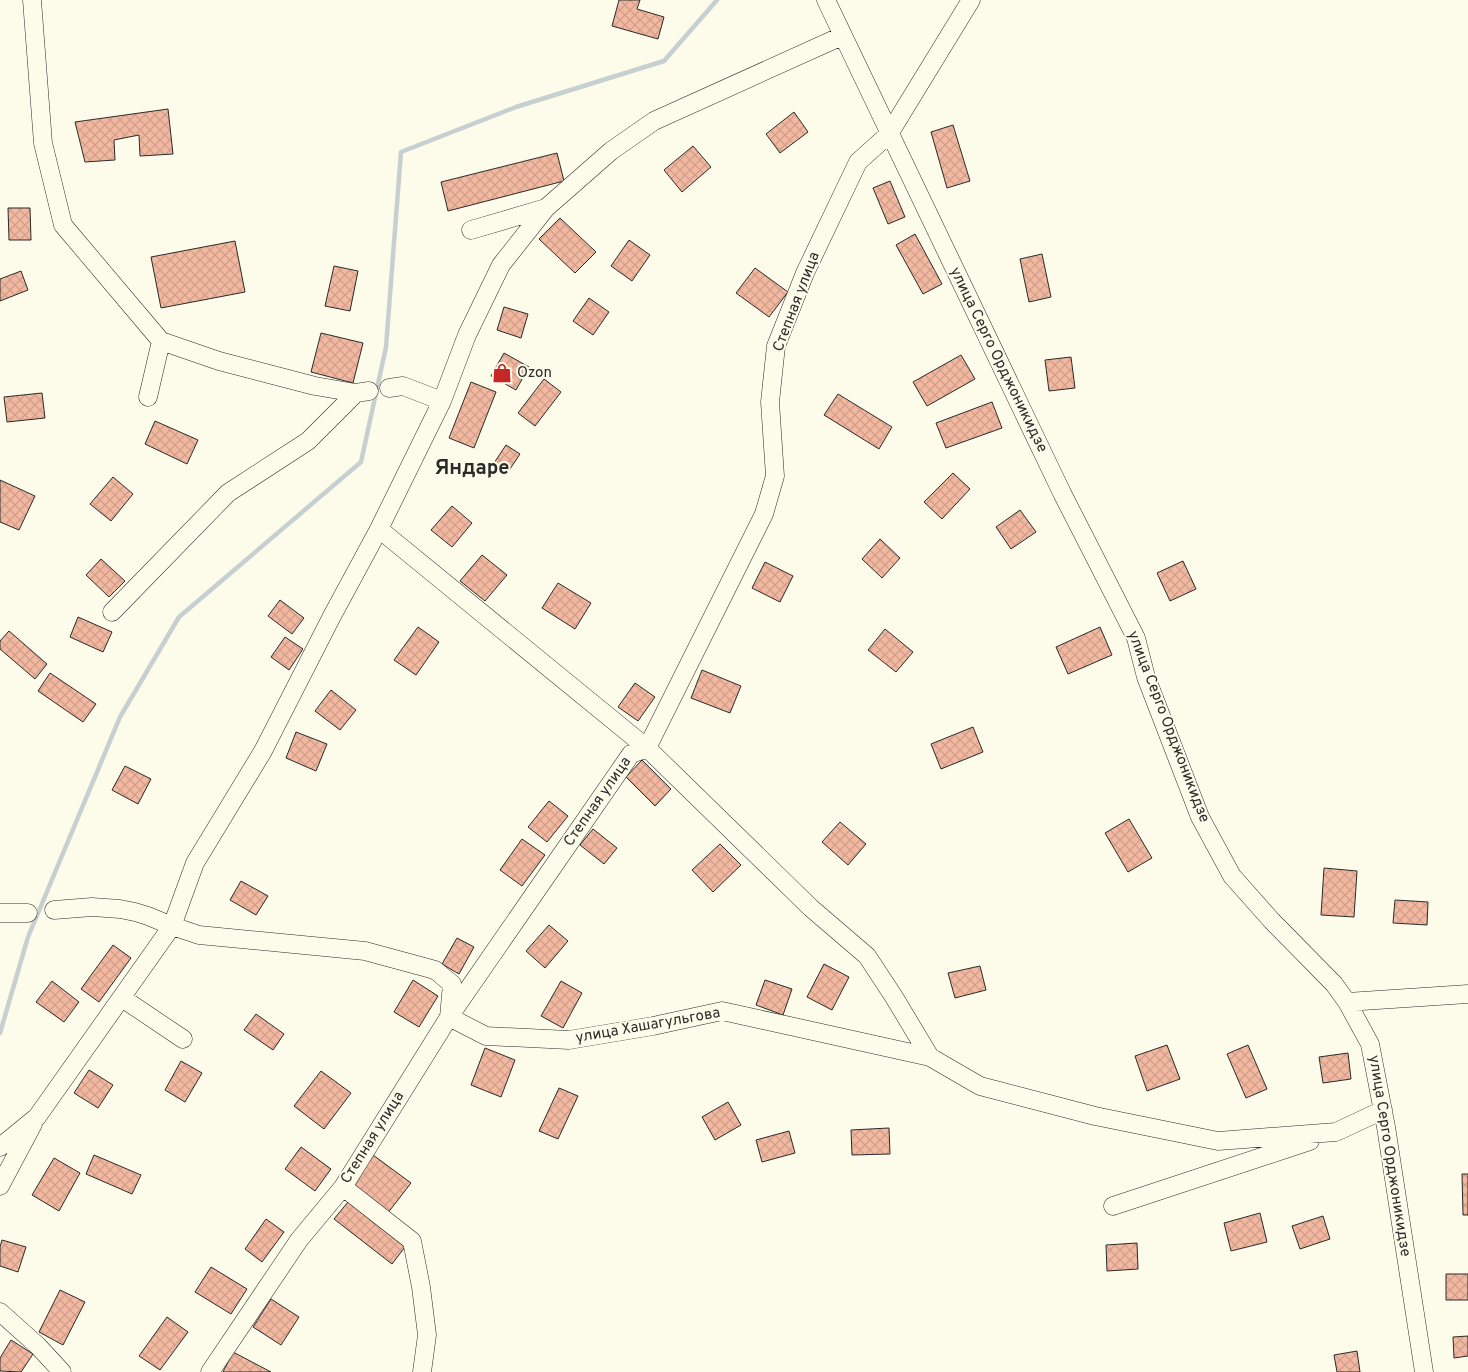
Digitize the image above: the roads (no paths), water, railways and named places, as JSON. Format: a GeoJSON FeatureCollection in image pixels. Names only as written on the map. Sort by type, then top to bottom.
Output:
{"type":"FeatureCollection","features":[{"type":"Feature","properties":{"kind":"street"},"geometry":{"type":"LineString","coordinates":[[32,0],[42,143],[63,224],[161,342],[229,363],[315,386],[362,392],[308,441],[228,493],[112,612]]}},
{"type":"Feature","properties":{"kind":"street","name":"улица Серго Орджоникидзе"},"geometry":{"type":"LineString","coordinates":[[826,0],[1062,493],[1136,638],[1146,677],[1200,818],[1232,876],[1272,921],[1334,984],[1347,1002],[1370,1044],[1383,1110],[1424,1372]]}},
{"type":"Feature","properties":{"kind":"street","name":"Степная улица"},"geometry":{"type":"LineString","coordinates":[[210,1372],[299,1240],[343,1187],[449,1017],[631,754],[647,748],[764,514],[775,476],[770,402],[776,346],[806,273],[858,162],[889,134],[971,0]]}},
{"type":"Feature","properties":{"kind":"street"},"geometry":{"type":"LineString","coordinates":[[0,1186],[37,1117],[172,926],[195,863],[263,751],[332,616],[380,530],[442,401],[467,335],[500,265],[546,208],[611,151],[654,121],[842,36]]}},
{"type":"Feature","properties":{"kind":"street"},"geometry":{"type":"LineString","coordinates":[[471,230],[546,208]]}},
{"type":"Feature","properties":{"kind":"street"},"geometry":{"type":"LineString","coordinates":[[148,397],[161,342]]}},
{"type":"Feature","properties":{"kind":"street"},"geometry":{"type":"LineString","coordinates":[[389,388],[403,386],[442,401]]}},
{"type":"Feature","properties":{"kind":"street"},"geometry":{"type":"LineString","coordinates":[[380,530],[647,748],[811,908],[866,956],[894,997],[930,1057],[980,1086],[1095,1116],[1218,1142],[1336,1132]]}},
{"type":"Feature","properties":{"kind":"street"},"geometry":{"type":"LineString","coordinates":[[54,910],[92,907],[120,909],[148,916],[199,935],[366,951],[434,970],[452,984],[449,1017]]}},
{"type":"Feature","properties":{"kind":"street"},"geometry":{"type":"LineString","coordinates":[[0,913],[28,913]]}},
{"type":"Feature","properties":{"kind":"street"},"geometry":{"type":"LineString","coordinates":[[1347,1002],[1468,994]]}},
{"type":"Feature","properties":{"kind":"street"},"geometry":{"type":"LineString","coordinates":[[122,998],[183,1039]]}},
{"type":"Feature","properties":{"kind":"street","name":"улица Хашагульгова"},"geometry":{"type":"LineString","coordinates":[[449,1017],[486,1036],[569,1040],[654,1026],[722,1011],[930,1057]]}},
{"type":"Feature","properties":{"kind":"street"},"geometry":{"type":"LineString","coordinates":[[1113,1206],[1336,1132],[1383,1110]]}},
{"type":"Feature","properties":{"kind":"street"},"geometry":{"type":"LineString","coordinates":[[0,1147],[37,1117]]}},
{"type":"Feature","properties":{"kind":"street"},"geometry":{"type":"LineString","coordinates":[[343,1187],[412,1241],[422,1287],[427,1335],[422,1372]]}},
{"type":"Feature","properties":{"kind":"street"},"geometry":{"type":"LineString","coordinates":[[0,1312],[38,1346],[62,1372]]}},
{"type":"Feature","properties":{"kind":"waterway"},"geometry":{"type":"LineString","coordinates":[[0,1033],[28,937],[120,717],[179,617],[361,462],[386,347],[401,152],[516,107],[664,61],[717,0]]}},
{"type":"Feature","properties":{"kind":"place","name":"Ozon"},"geometry":{"type":"Point","coordinates":[502,373]}},
{"type":"Feature","properties":{"kind":"district","name":"Яндаре"},"geometry":{"type":"Point","coordinates":[472,469]}}]}
